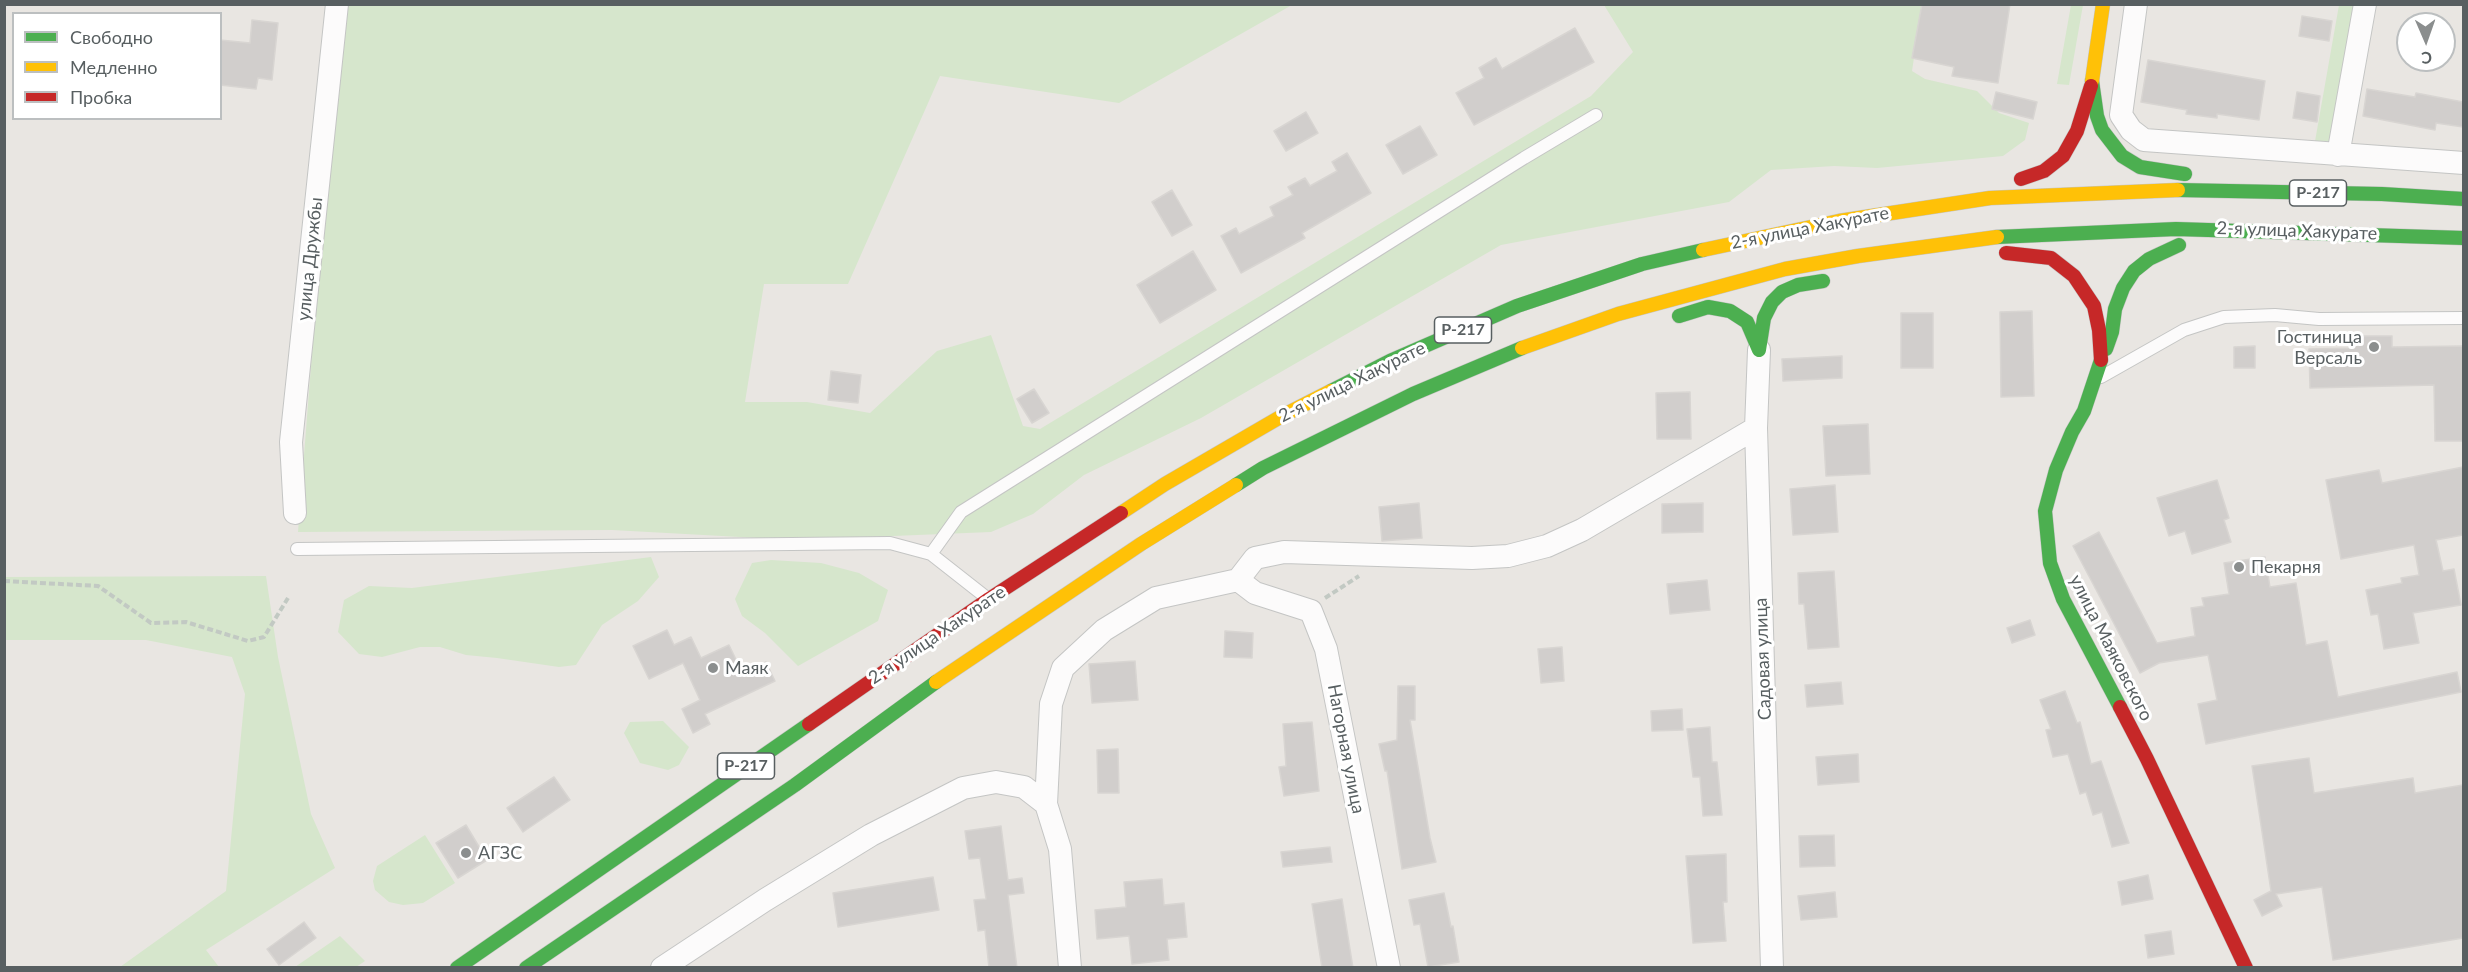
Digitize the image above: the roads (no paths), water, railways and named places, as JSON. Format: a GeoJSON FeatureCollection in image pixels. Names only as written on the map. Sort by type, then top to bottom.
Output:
{"type":"FeatureCollection","features":[{"type":"Feature","properties":{"kind":"main road"},"geometry":{"type":"LineString","coordinates":[[2055,177],[2016,179],[2044,171],[2063,156],[2077,131],[2092,81],[2103,4]]}},
{"type":"Feature","properties":{"kind":"main road"},"geometry":{"type":"LineString","coordinates":[[2092,81],[2097,116],[2111,144],[2122,156],[2140,167],[2339,193]]}},
{"type":"Feature","properties":{"kind":"main road"},"geometry":{"type":"LineString","coordinates":[[2123,174],[2179,173]]}},
{"type":"Feature","properties":{"kind":"main road","name":"2-я улица Хакурате"},"geometry":{"type":"LineString","coordinates":[[458,968],[989,599],[1165,484],[1282,416],[1390,361],[1517,306],[1642,264],[1839,221],[1990,198],[2172,190],[2463,198]]}},
{"type":"Feature","properties":{"kind":"main road","name":"2-я улица Хакурате"},"geometry":{"type":"LineString","coordinates":[[525,968],[795,784],[938,680],[1141,544],[1263,468],[1413,394],[1521,348],[1618,314],[1785,269],[1992,237],[2176,229],[2463,237]]}},
{"type":"Feature","properties":{"kind":"main road"},"geometry":{"type":"LineString","coordinates":[[2242,245],[2337,232]]}},
{"type":"Feature","properties":{"kind":"main road"},"geometry":{"type":"LineString","coordinates":[[2101,360],[2112,332],[2115,309],[2123,288],[2134,271],[2149,259],[2184,245],[2146,246]]}},
{"type":"Feature","properties":{"kind":"main road"},"geometry":{"type":"LineString","coordinates":[[2057,249],[2000,254],[2051,258],[2074,276],[2094,306],[2099,330],[2101,360]]}},
{"type":"Feature","properties":{"kind":"main road"},"geometry":{"type":"LineString","coordinates":[[1517,306],[1630,253]]}},
{"type":"Feature","properties":{"kind":"main road"},"geometry":{"type":"LineString","coordinates":[[1764,293],[1832,279]]}},
{"type":"Feature","properties":{"kind":"main road"},"geometry":{"type":"LineString","coordinates":[[1759,350],[1764,318],[1772,302],[1782,292],[1798,285]]}},
{"type":"Feature","properties":{"kind":"main road"},"geometry":{"type":"LineString","coordinates":[[1663,321],[1741,299]]}},
{"type":"Feature","properties":{"kind":"main road"},"geometry":{"type":"LineString","coordinates":[[1708,307],[1730,311],[1747,322],[1759,350]]}},
{"type":"Feature","properties":{"kind":"main road","name":"улица Маяковского"},"geometry":{"type":"LineString","coordinates":[[2101,360],[2096,380],[2056,470],[2045,511],[2050,562],[2063,599],[2147,759],[2246,968]]}},
{"type":"Feature","properties":{"kind":"main road"},"geometry":{"type":"LineString","coordinates":[[1204,505],[1337,443],[1388,422]]}},
{"type":"Feature","properties":{"kind":"street","name":"улица Дружбы"},"geometry":{"type":"LineString","coordinates":[[295,513],[291,442],[337,4]]}},
{"type":"Feature","properties":{"kind":"street"},"geometry":{"type":"LineString","coordinates":[[2136,4],[2121,115],[2131,130],[2144,140],[2463,163]]}},
{"type":"Feature","properties":{"kind":"street"},"geometry":{"type":"LineString","coordinates":[[2338,155],[2365,4]]}},
{"type":"Feature","properties":{"kind":"street","name":"Садовая улица"},"geometry":{"type":"LineString","coordinates":[[1759,350],[1756,428],[1772,968]]}},
{"type":"Feature","properties":{"kind":"street"},"geometry":{"type":"LineString","coordinates":[[1070,968],[1060,849],[1046,804],[1051,704],[1063,668],[1104,630],[1156,598],[1238,580],[1255,558],[1284,552],[1472,558],[1508,556],[1547,546],[1582,530],[1756,428]]}},
{"type":"Feature","properties":{"kind":"street","name":"Нагорная улица"},"geometry":{"type":"LineString","coordinates":[[1238,580],[1255,593],[1311,611],[1326,649],[1389,968]]}},
{"type":"Feature","properties":{"kind":"street"},"geometry":{"type":"LineString","coordinates":[[662,968],[765,900],[871,835],[963,788],[996,782],[1024,787],[1046,804]]}},
{"type":"Feature","properties":{"kind":"street"},"geometry":{"type":"LineString","coordinates":[[545,968],[694,858],[699,850]]}},
{"type":"Feature","properties":{"kind":"lane"},"geometry":{"type":"LineString","coordinates":[[931,554],[961,512],[1596,115]]}},
{"type":"Feature","properties":{"kind":"lane"},"geometry":{"type":"LineString","coordinates":[[2096,380],[2184,330],[2224,317],[2275,315],[2319,319],[2463,318]]}},
{"type":"Feature","properties":{"kind":"lane"},"geometry":{"type":"LineString","coordinates":[[297,549],[891,543],[931,554],[989,599]]}},
{"type":"Feature","properties":{"kind":"place","name":"Гостиница Версаль"},"geometry":{"type":"Point","coordinates":[2374,347]}},
{"type":"Feature","properties":{"kind":"place","name":"Пекарня"},"geometry":{"type":"Point","coordinates":[2239,567]}},
{"type":"Feature","properties":{"kind":"place","name":"Маяк"},"geometry":{"type":"Point","coordinates":[713,668]}},
{"type":"Feature","properties":{"kind":"place","name":"АГЗС"},"geometry":{"type":"Point","coordinates":[466,853]}}]}
